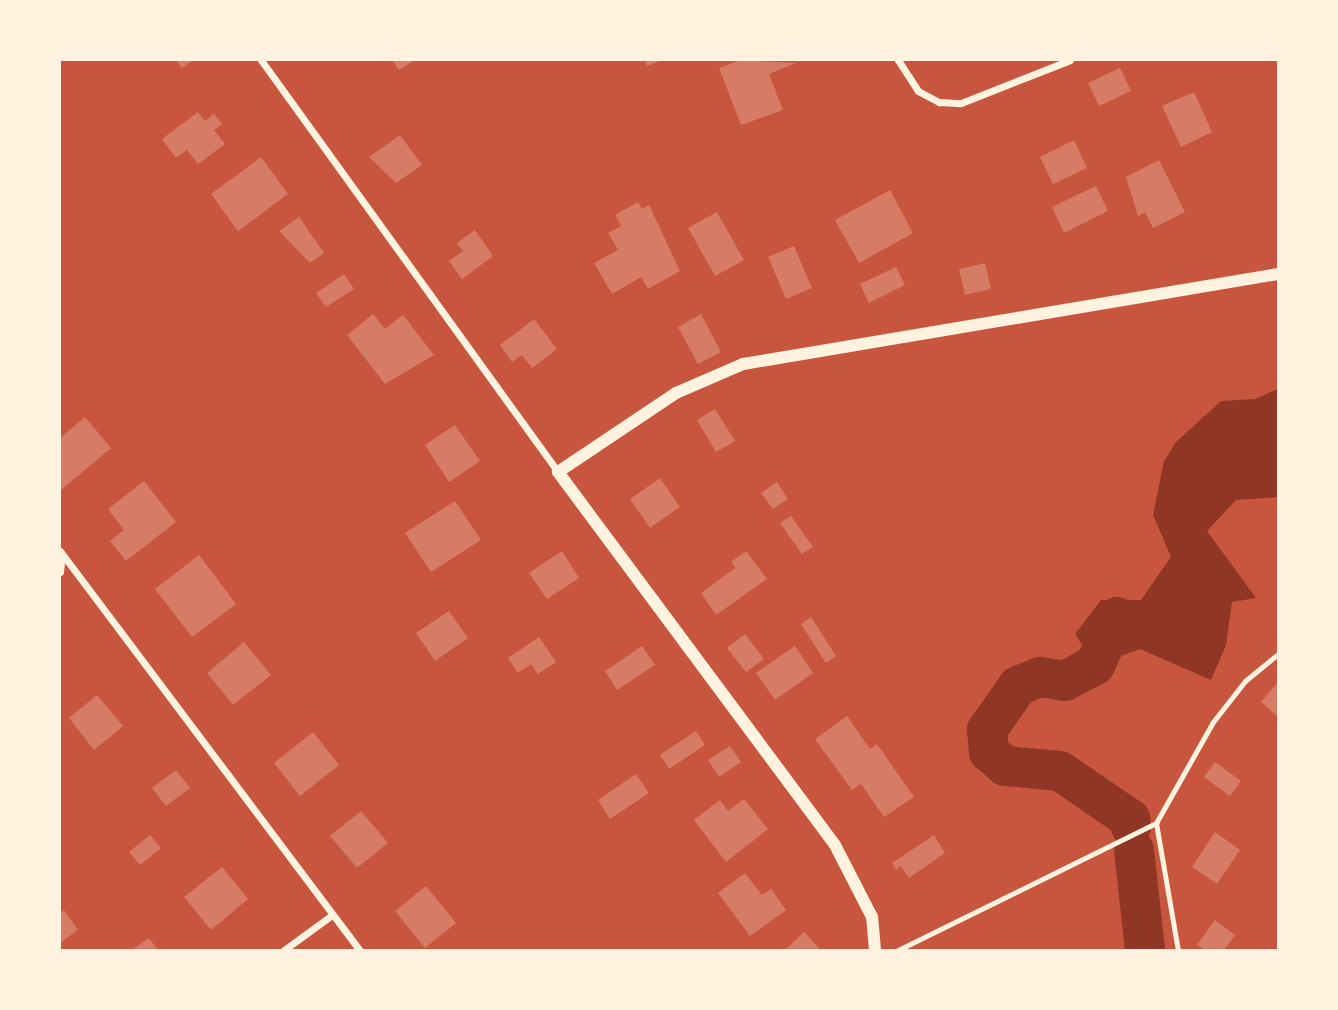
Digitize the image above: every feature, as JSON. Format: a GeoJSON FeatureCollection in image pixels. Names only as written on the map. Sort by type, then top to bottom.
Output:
{"type":"FeatureCollection","features":[{"type":"Feature","properties":{"kind":"street"},"geometry":{"type":"LineString","coordinates":[[261,60],[558,472],[835,845],[872,916],[874,950]]}},
{"type":"Feature","properties":{"kind":"street"},"geometry":{"type":"LineString","coordinates":[[898,60],[918,91],[939,102],[961,103],[1070,60]]}},
{"type":"Feature","properties":{"kind":"street"},"geometry":{"type":"LineString","coordinates":[[558,472],[676,393],[743,364],[1279,275]]}},
{"type":"Feature","properties":{"kind":"street"},"geometry":{"type":"LineString","coordinates":[[60,572],[61,552]]}},
{"type":"Feature","properties":{"kind":"street"},"geometry":{"type":"LineString","coordinates":[[61,552],[360,950]]}},
{"type":"Feature","properties":{"kind":"street"},"geometry":{"type":"LineString","coordinates":[[284,950],[332,915]]}},
{"type":"Feature","properties":{"kind":"lane"},"geometry":{"type":"LineString","coordinates":[[898,950],[1156,823],[1213,722],[1245,681],[1279,654]]}},
{"type":"Feature","properties":{"kind":"lane"},"geometry":{"type":"LineString","coordinates":[[1156,823],[1178,950]]}},
{"type":"Feature","properties":{"kind":"shaded area"},"geometry":{"type":"Polygon","coordinates":[[[1278,389],[1278,497],[1236,500],[1207,531],[1256,598],[1232,602],[1226,645],[1211,680],[1140,649],[1095,665],[1075,634],[1101,600],[1141,600],[1171,557],[1153,515],[1164,461],[1176,442],[1221,401],[1255,399],[1278,389]]]}},
{"type":"Feature","properties":{"kind":"building"},"geometry":{"type":"Polygon","coordinates":[[[176,60],[193,60],[182,68],[176,60]]]}},
{"type":"Feature","properties":{"kind":"building"},"geometry":{"type":"Polygon","coordinates":[[[392,60],[415,60],[399,70],[392,60]]]}},
{"type":"Feature","properties":{"kind":"building"},"geometry":{"type":"Polygon","coordinates":[[[645,60],[662,60],[647,66],[645,60]]]}},
{"type":"Feature","properties":{"kind":"building"},"geometry":{"type":"Polygon","coordinates":[[[741,60],[796,63],[769,74],[783,110],[741,125],[719,68],[741,60]]]}},
{"type":"Feature","properties":{"kind":"building"},"geometry":{"type":"Polygon","coordinates":[[[1120,68],[1131,91],[1099,106],[1088,83],[1120,68]]]}},
{"type":"Feature","properties":{"kind":"building"},"geometry":{"type":"Polygon","coordinates":[[[1194,92],[1212,132],[1181,147],[1162,106],[1194,92]]]}},
{"type":"Feature","properties":{"kind":"building"},"geometry":{"type":"Polygon","coordinates":[[[198,112],[205,121],[214,114],[222,124],[214,130],[225,144],[198,164],[187,150],[176,158],[162,139],[198,112]]]}},
{"type":"Feature","properties":{"kind":"building"},"geometry":{"type":"Polygon","coordinates":[[[400,135],[422,165],[396,183],[369,157],[400,135]]]}},
{"type":"Feature","properties":{"kind":"building"},"geometry":{"type":"Polygon","coordinates":[[[1074,140],[1087,168],[1053,184],[1040,157],[1074,140]]]}},
{"type":"Feature","properties":{"kind":"building"},"geometry":{"type":"Polygon","coordinates":[[[261,157],[288,194],[238,231],[211,194],[261,157]]]}},
{"type":"Feature","properties":{"kind":"building"},"geometry":{"type":"Polygon","coordinates":[[[1159,160],[1185,212],[1153,228],[1145,212],[1138,216],[1126,177],[1159,160]]]}},
{"type":"Feature","properties":{"kind":"building"},"geometry":{"type":"Polygon","coordinates":[[[1096,186],[1108,211],[1064,233],[1052,207],[1096,186]]]}},
{"type":"Feature","properties":{"kind":"building"},"geometry":{"type":"Polygon","coordinates":[[[890,190],[913,233],[859,263],[835,220],[890,190]]]}},
{"type":"Feature","properties":{"kind":"building"},"geometry":{"type":"Polygon","coordinates":[[[638,202],[642,209],[649,205],[680,271],[648,289],[641,277],[612,294],[594,263],[618,250],[608,233],[621,226],[615,215],[638,202]]]}},
{"type":"Feature","properties":{"kind":"building"},"geometry":{"type":"Polygon","coordinates":[[[717,212],[744,260],[715,276],[688,228],[717,212]]]}},
{"type":"Feature","properties":{"kind":"building"},"geometry":{"type":"Polygon","coordinates":[[[299,217],[324,253],[310,263],[279,231],[299,217]]]}},
{"type":"Feature","properties":{"kind":"building"},"geometry":{"type":"Polygon","coordinates":[[[475,230],[493,256],[462,279],[449,261],[463,251],[457,243],[475,230]]]}},
{"type":"Feature","properties":{"kind":"building"},"geometry":{"type":"Polygon","coordinates":[[[794,246],[812,288],[786,299],[768,257],[794,246]]]}},
{"type":"Feature","properties":{"kind":"building"},"geometry":{"type":"Polygon","coordinates":[[[985,263],[991,289],[965,295],[959,269],[985,263]]]}},
{"type":"Feature","properties":{"kind":"building"},"geometry":{"type":"Polygon","coordinates":[[[896,267],[905,285],[869,303],[860,284],[896,267]]]}},
{"type":"Feature","properties":{"kind":"building"},"geometry":{"type":"Polygon","coordinates":[[[344,274],[354,289],[326,307],[316,293],[344,274]]]}},
{"type":"Feature","properties":{"kind":"building"},"geometry":{"type":"Polygon","coordinates":[[[373,314],[385,329],[403,315],[434,355],[385,384],[347,335],[373,314]]]}},
{"type":"Feature","properties":{"kind":"building"},"geometry":{"type":"Polygon","coordinates":[[[701,314],[721,352],[698,364],[678,327],[701,314]]]}},
{"type":"Feature","properties":{"kind":"building"},"geometry":{"type":"Polygon","coordinates":[[[534,319],[557,349],[532,368],[522,355],[512,362],[500,345],[534,319]]]}},
{"type":"Feature","properties":{"kind":"building"},"geometry":{"type":"Polygon","coordinates":[[[715,409],[735,441],[716,452],[697,420],[715,409]]]}},
{"type":"Feature","properties":{"kind":"building"},"geometry":{"type":"Polygon","coordinates":[[[85,417],[111,448],[60,491],[60,438],[85,417]]]}},
{"type":"Feature","properties":{"kind":"building"},"geometry":{"type":"Polygon","coordinates":[[[455,425],[480,461],[449,482],[425,445],[455,425]]]}},
{"type":"Feature","properties":{"kind":"building"},"geometry":{"type":"Polygon","coordinates":[[[660,478],[680,507],[650,528],[630,499],[660,478]]]}},
{"type":"Feature","properties":{"kind":"building"},"geometry":{"type":"Polygon","coordinates":[[[144,481],[176,522],[126,561],[110,541],[124,530],[108,509],[144,481]]]}},
{"type":"Feature","properties":{"kind":"building"},"geometry":{"type":"Polygon","coordinates":[[[777,482],[788,499],[773,509],[761,493],[777,482]]]}},
{"type":"Feature","properties":{"kind":"building"},"geometry":{"type":"Polygon","coordinates":[[[455,501],[481,540],[431,572],[405,533],[455,501]]]}},
{"type":"Feature","properties":{"kind":"building"},"geometry":{"type":"Polygon","coordinates":[[[791,516],[813,547],[802,554],[780,523],[791,516]]]}},
{"type":"Feature","properties":{"kind":"building"},"geometry":{"type":"Polygon","coordinates":[[[562,551],[579,578],[547,599],[529,573],[562,551]]]}},
{"type":"Feature","properties":{"kind":"building"},"geometry":{"type":"Polygon","coordinates":[[[746,551],[767,579],[716,615],[701,593],[735,568],[731,562],[746,551]]]}},
{"type":"Feature","properties":{"kind":"building"},"geometry":{"type":"Polygon","coordinates":[[[199,555],[236,604],[192,637],[155,589],[199,555]]]}},
{"type":"Feature","properties":{"kind":"building"},"geometry":{"type":"Polygon","coordinates":[[[449,611],[468,638],[435,661],[416,633],[449,611]]]}},
{"type":"Feature","properties":{"kind":"building"},"geometry":{"type":"Polygon","coordinates":[[[811,617],[836,656],[826,663],[801,624],[811,617]]]}},
{"type":"Feature","properties":{"kind":"building"},"geometry":{"type":"Polygon","coordinates":[[[745,634],[764,659],[746,672],[727,648],[745,634]]]}},
{"type":"Feature","properties":{"kind":"building"},"geometry":{"type":"Polygon","coordinates":[[[539,637],[556,662],[538,674],[531,664],[518,673],[508,658],[539,637]]]}},
{"type":"Feature","properties":{"kind":"building"},"geometry":{"type":"Polygon","coordinates":[[[244,642],[271,675],[233,705],[207,673],[244,642]]]}},
{"type":"Feature","properties":{"kind":"building"},"geometry":{"type":"Polygon","coordinates":[[[642,646],[655,665],[617,690],[605,671],[642,646]]]}},
{"type":"Feature","properties":{"kind":"building"},"geometry":{"type":"Polygon","coordinates":[[[795,646],[813,673],[775,700],[756,673],[795,646]]]}},
{"type":"Feature","properties":{"kind":"building"},"geometry":{"type":"Polygon","coordinates":[[[1278,682],[1278,717],[1261,702],[1278,682]]]}},
{"type":"Feature","properties":{"kind":"building"},"geometry":{"type":"Polygon","coordinates":[[[97,695],[123,726],[94,750],[69,718],[97,695]]]}},
{"type":"Feature","properties":{"kind":"building"},"geometry":{"type":"Polygon","coordinates":[[[847,716],[870,749],[877,744],[914,797],[884,817],[861,784],[852,790],[815,739],[847,716]]]}},
{"type":"Feature","properties":{"kind":"building"},"geometry":{"type":"Polygon","coordinates":[[[696,731],[705,745],[669,769],[660,755],[696,731]]]}},
{"type":"Feature","properties":{"kind":"building"},"geometry":{"type":"Polygon","coordinates":[[[313,732],[339,765],[300,796],[274,763],[313,732]]]}},
{"type":"Feature","properties":{"kind":"building"},"geometry":{"type":"Polygon","coordinates":[[[730,746],[741,762],[719,777],[708,760],[730,746]]]}},
{"type":"Feature","properties":{"kind":"building"},"geometry":{"type":"Polygon","coordinates":[[[1215,762],[1241,781],[1230,796],[1204,777],[1215,762]]]}},
{"type":"Feature","properties":{"kind":"building"},"geometry":{"type":"Polygon","coordinates":[[[176,770],[190,788],[166,806],[152,788],[176,770]]]}},
{"type":"Feature","properties":{"kind":"building"},"geometry":{"type":"Polygon","coordinates":[[[636,774],[649,793],[610,819],[598,800],[636,774]]]}},
{"type":"Feature","properties":{"kind":"building"},"geometry":{"type":"Polygon","coordinates":[[[744,799],[768,829],[726,862],[694,820],[720,800],[728,811],[744,799]]]}},
{"type":"Feature","properties":{"kind":"building"},"geometry":{"type":"Polygon","coordinates":[[[361,811],[388,843],[357,868],[330,836],[361,811]]]}},
{"type":"Feature","properties":{"kind":"building"},"geometry":{"type":"Polygon","coordinates":[[[1215,832],[1240,850],[1217,884],[1192,867],[1215,832]]]}},
{"type":"Feature","properties":{"kind":"building"},"geometry":{"type":"Polygon","coordinates":[[[150,835],[161,848],[140,865],[129,852],[150,835]]]}},
{"type":"Feature","properties":{"kind":"building"},"geometry":{"type":"Polygon","coordinates":[[[934,835],[945,853],[909,878],[901,866],[896,870],[892,863],[934,835]]]}},
{"type":"Feature","properties":{"kind":"building"},"geometry":{"type":"Polygon","coordinates":[[[222,867],[248,899],[211,930],[184,897],[222,867]]]}},
{"type":"Feature","properties":{"kind":"building"},"geometry":{"type":"Polygon","coordinates":[[[745,873],[762,895],[771,889],[786,910],[750,936],[718,893],[745,873]]]}},
{"type":"Feature","properties":{"kind":"building"},"geometry":{"type":"Polygon","coordinates":[[[426,886],[456,923],[425,948],[395,911],[426,886]]]}},
{"type":"Feature","properties":{"kind":"building"},"geometry":{"type":"Polygon","coordinates":[[[64,910],[78,930],[60,943],[60,913],[64,910]]]}},
{"type":"Feature","properties":{"kind":"building"},"geometry":{"type":"Polygon","coordinates":[[[1215,920],[1235,935],[1224,950],[1205,950],[1197,945],[1215,920]]]}},
{"type":"Feature","properties":{"kind":"building"},"geometry":{"type":"Polygon","coordinates":[[[804,932],[821,950],[785,950],[804,932]]]}},
{"type":"Feature","properties":{"kind":"building"},"geometry":{"type":"Polygon","coordinates":[[[149,938],[158,950],[132,950],[149,938]]]}},
{"type":"Feature","properties":{"kind":"waterway"},"geometry":{"type":"LineString","coordinates":[[1117,617],[1095,665],[1065,681],[1040,677],[1018,686],[987,730],[989,752],[1005,766],[1060,771],[1130,819],[1131,827]]}},
{"type":"Feature","properties":{"kind":"waterway"},"geometry":{"type":"LineString","coordinates":[[1134,850],[1145,950]]}}]}
